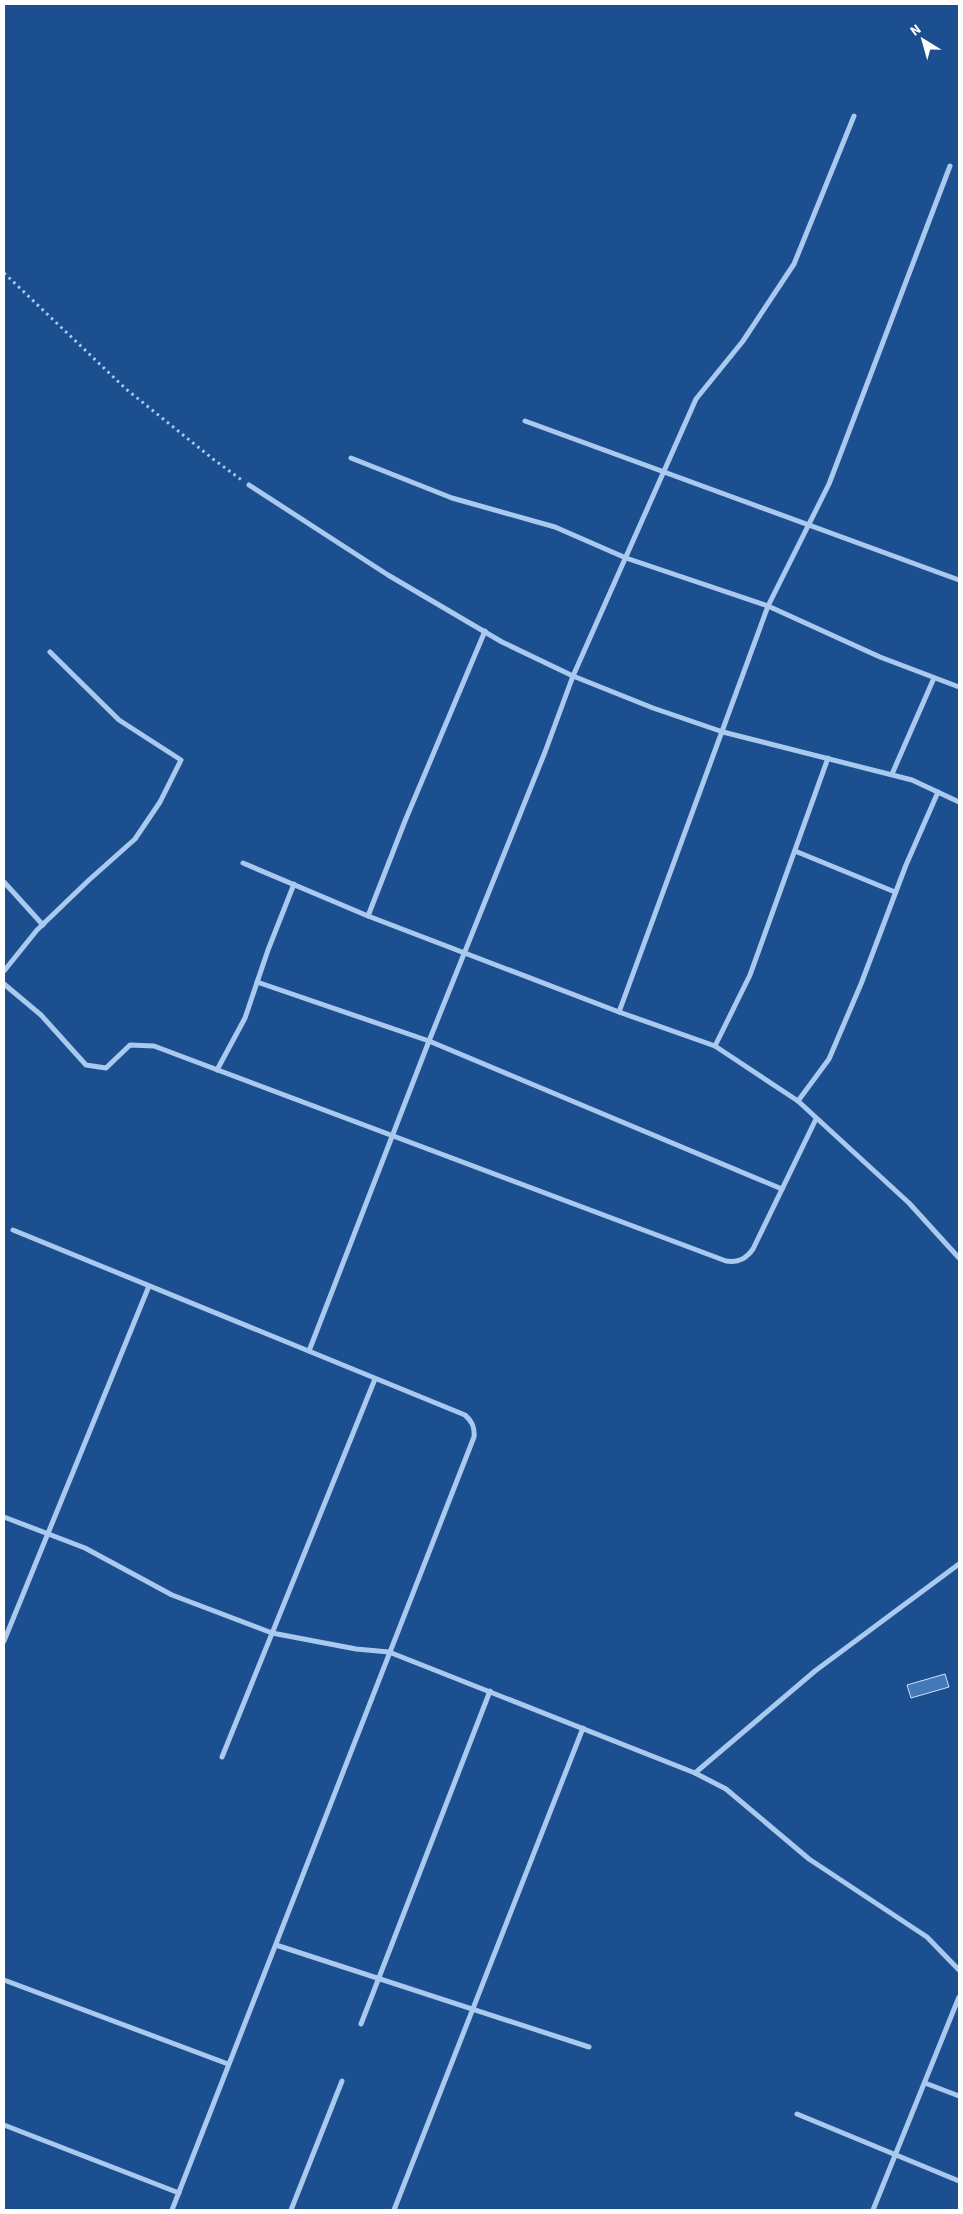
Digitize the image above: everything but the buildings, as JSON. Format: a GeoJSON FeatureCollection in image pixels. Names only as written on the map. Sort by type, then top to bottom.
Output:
{"type":"FeatureCollection","features":[{"type":"Feature","properties":{"kind":"street"},"geometry":{"type":"LineString","coordinates":[[309,1351],[429,1041],[545,752],[573,676],[696,399],[743,342],[794,264],[854,116]]}},
{"type":"Feature","properties":{"kind":"street"},"geometry":{"type":"LineString","coordinates":[[619,1012],[768,606],[829,484],[950,166]]}},
{"type":"Feature","properties":{"kind":"street"},"geometry":{"type":"LineString","coordinates":[[525,421],[959,580]]}},
{"type":"Feature","properties":{"kind":"street"},"geometry":{"type":"LineString","coordinates":[[350,458],[452,498],[555,527],[626,558],[768,606],[880,657],[959,687]]}},
{"type":"Feature","properties":{"kind":"street"},"geometry":{"type":"LineString","coordinates":[[250,485],[388,575],[485,632],[573,676],[653,708],[723,732],[892,774],[912,780],[959,802]]}},
{"type":"Feature","properties":{"kind":"street"},"geometry":{"type":"LineString","coordinates":[[368,916],[405,821],[485,632]]}},
{"type":"Feature","properties":{"kind":"street"},"geometry":{"type":"LineString","coordinates":[[4,971],[43,925],[135,839],[160,802],[180,760],[119,720],[50,652]]}},
{"type":"Feature","properties":{"kind":"street"},"geometry":{"type":"LineString","coordinates":[[892,774],[934,678]]}},
{"type":"Feature","properties":{"kind":"street"},"geometry":{"type":"LineString","coordinates":[[715,1046],[750,974],[828,758]]}},
{"type":"Feature","properties":{"kind":"street"},"geometry":{"type":"LineString","coordinates":[[798,1101],[829,1059],[938,792]]}},
{"type":"Feature","properties":{"kind":"street"},"geometry":{"type":"LineString","coordinates":[[795,851],[896,892]]}},
{"type":"Feature","properties":{"kind":"street"},"geometry":{"type":"LineString","coordinates":[[243,862],[368,916],[465,951],[619,1012],[715,1046],[798,1101],[909,1203],[959,1258]]}},
{"type":"Feature","properties":{"kind":"street"},"geometry":{"type":"LineString","coordinates":[[4,882],[43,925]]}},
{"type":"Feature","properties":{"kind":"street"},"geometry":{"type":"LineString","coordinates":[[217,1070],[245,1018],[294,884]]}},
{"type":"Feature","properties":{"kind":"street"},"geometry":{"type":"LineString","coordinates":[[257,982],[429,1041],[782,1189]]}},
{"type":"Feature","properties":{"kind":"street"},"geometry":{"type":"LineString","coordinates":[[4,984],[41,1015],[86,1065],[106,1068],[130,1045],[154,1046],[733,1262],[750,1254],[816,1119]]}},
{"type":"Feature","properties":{"kind":"street"},"geometry":{"type":"LineString","coordinates":[[13,1230],[465,1415],[470,1419],[474,1431],[474,1437],[172,2210]]}},
{"type":"Feature","properties":{"kind":"street"},"geometry":{"type":"LineString","coordinates":[[4,1641],[149,1286]]}},
{"type":"Feature","properties":{"kind":"street"},"geometry":{"type":"LineString","coordinates":[[222,1757],[375,1379]]}},
{"type":"Feature","properties":{"kind":"street"},"geometry":{"type":"LineString","coordinates":[[4,1517],[85,1548],[172,1595],[272,1633],[356,1649],[390,1652],[695,1773],[726,1789],[809,1859],[927,1936],[959,1970]]}},
{"type":"Feature","properties":{"kind":"street"},"geometry":{"type":"LineString","coordinates":[[695,1773],[815,1671],[959,1564]]}},
{"type":"Feature","properties":{"kind":"street"},"geometry":{"type":"LineString","coordinates":[[361,2024],[490,1691]]}},
{"type":"Feature","properties":{"kind":"street"},"geometry":{"type":"LineString","coordinates":[[394,2210],[583,1728]]}},
{"type":"Feature","properties":{"kind":"street"},"geometry":{"type":"LineString","coordinates":[[276,1944],[589,2047]]}},
{"type":"Feature","properties":{"kind":"street"},"geometry":{"type":"LineString","coordinates":[[4,1980],[228,2064]]}},
{"type":"Feature","properties":{"kind":"street"},"geometry":{"type":"LineString","coordinates":[[873,2210],[959,1997]]}},
{"type":"Feature","properties":{"kind":"street"},"geometry":{"type":"LineString","coordinates":[[290,2210],[342,2081]]}},
{"type":"Feature","properties":{"kind":"street"},"geometry":{"type":"LineString","coordinates":[[925,2083],[959,2096]]}},
{"type":"Feature","properties":{"kind":"street"},"geometry":{"type":"LineString","coordinates":[[797,2114],[959,2181]]}},
{"type":"Feature","properties":{"kind":"street"},"geometry":{"type":"LineString","coordinates":[[4,2125],[179,2193]]}},
{"type":"Feature","properties":{"kind":"path"},"geometry":{"type":"LineString","coordinates":[[4,273],[126,389],[213,459],[250,485]]}}]}
